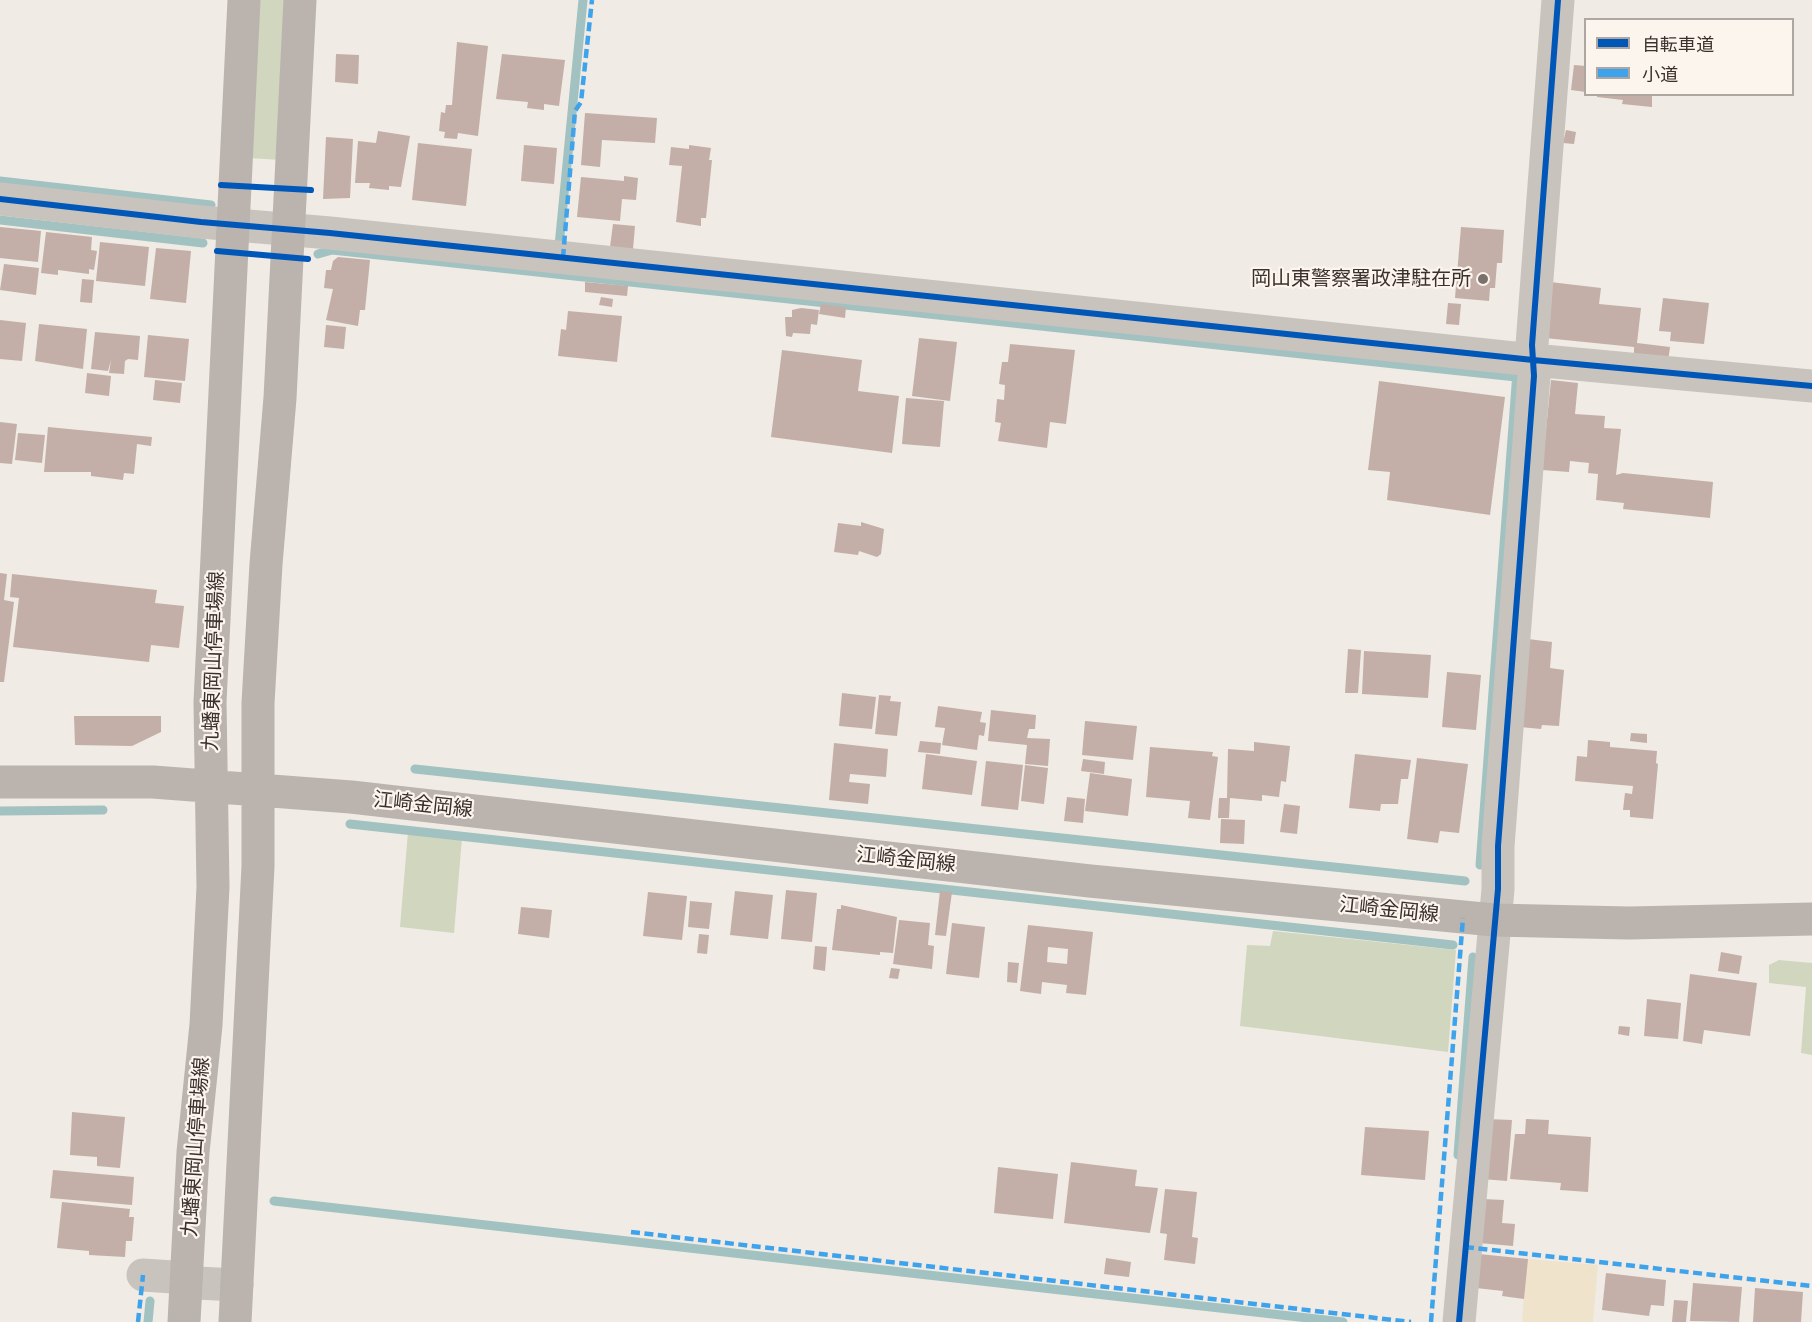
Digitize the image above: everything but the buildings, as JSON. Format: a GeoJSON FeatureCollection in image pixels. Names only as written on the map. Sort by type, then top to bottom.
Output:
{"type":"FeatureCollection","features":[{"type":"Feature","properties":{"kind":"main road","name":"九蟠東岡山停車場線"},"geometry":{"type":"LineString","coordinates":[[184,1322],[193,1152],[207,1013],[213,887],[210,702],[244,0]]}},
{"type":"Feature","properties":{"kind":"main road"},"geometry":{"type":"LineString","coordinates":[[235,1322],[258,866],[258,703],[266,564],[280,398],[300,0]]}},
{"type":"Feature","properties":{"kind":"main road","name":"江崎金岡線"},"geometry":{"type":"LineString","coordinates":[[0,782],[153,782],[351,797],[1090,881],[1494,920],[1629,923],[1812,919]]}},
{"type":"Feature","properties":{"kind":"street"},"geometry":{"type":"LineString","coordinates":[[1459,1322],[1494,920],[1534,376],[1533,360],[1558,0]]}},
{"type":"Feature","properties":{"kind":"street"},"geometry":{"type":"LineString","coordinates":[[0,199],[1533,360],[1812,387]]}},
{"type":"Feature","properties":{"kind":"street"},"geometry":{"type":"LineString","coordinates":[[143,1275],[237,1285]]}},
{"type":"Feature","properties":{"kind":"green space"},"geometry":{"type":"Polygon","coordinates":[[[256,0],[289,0],[281,160],[249,158],[256,0]]]}},
{"type":"Feature","properties":{"kind":"green space"},"geometry":{"type":"Polygon","coordinates":[[[408,832],[462,838],[454,933],[400,927],[408,832]]]}},
{"type":"Feature","properties":{"kind":"green space"},"geometry":{"type":"Polygon","coordinates":[[[1273,931],[1456,950],[1448,1052],[1240,1026],[1247,945],[1270,946],[1273,931]]]}},
{"type":"Feature","properties":{"kind":"green space"},"geometry":{"type":"Polygon","coordinates":[[[1779,960],[1812,963],[1812,1055],[1801,1053],[1806,987],[1769,983],[1769,965],[1779,960]]]}},
{"type":"Feature","properties":{"kind":"sand"},"geometry":{"type":"Polygon","coordinates":[[[1527,1259],[1598,1265],[1593,1322],[1522,1322],[1527,1259]]]}},
{"type":"Feature","properties":{"kind":"waterway"},"geometry":{"type":"LineString","coordinates":[[559,246],[583,0]]}},
{"type":"Feature","properties":{"kind":"waterway"},"geometry":{"type":"LineString","coordinates":[[0,181],[211,205]]}},
{"type":"Feature","properties":{"kind":"waterway"},"geometry":{"type":"LineString","coordinates":[[0,220],[203,243]]}},
{"type":"Feature","properties":{"kind":"waterway"},"geometry":{"type":"LineString","coordinates":[[318,254],[332,250],[1516,377]]}},
{"type":"Feature","properties":{"kind":"waterway"},"geometry":{"type":"LineString","coordinates":[[1480,865],[1517,372]]}},
{"type":"Feature","properties":{"kind":"waterway"},"geometry":{"type":"LineString","coordinates":[[415,769],[1465,881]]}},
{"type":"Feature","properties":{"kind":"waterway"},"geometry":{"type":"LineString","coordinates":[[0,811],[103,810]]}},
{"type":"Feature","properties":{"kind":"waterway"},"geometry":{"type":"LineString","coordinates":[[350,824],[1453,945]]}},
{"type":"Feature","properties":{"kind":"waterway"},"geometry":{"type":"LineString","coordinates":[[1458,1155],[1473,957]]}},
{"type":"Feature","properties":{"kind":"waterway"},"geometry":{"type":"LineString","coordinates":[[274,1201],[1343,1322]]}},
{"type":"Feature","properties":{"kind":"waterway"},"geometry":{"type":"LineString","coordinates":[[148,1322],[150,1301]]}},
{"type":"Feature","properties":{"kind":"marked path"},"geometry":{"type":"LineString","coordinates":[[563,258],[575,111],[581,102],[592,0]]}},
{"type":"Feature","properties":{"kind":"marked path"},"geometry":{"type":"LineString","coordinates":[[1431,1322],[1463,918]]}},
{"type":"Feature","properties":{"kind":"marked path"},"geometry":{"type":"LineString","coordinates":[[631,1232],[1411,1322]]}},
{"type":"Feature","properties":{"kind":"marked path"},"geometry":{"type":"LineString","coordinates":[[1465,1247],[1812,1286]]}},
{"type":"Feature","properties":{"kind":"marked path"},"geometry":{"type":"LineString","coordinates":[[138,1322],[143,1275]]}},
{"type":"Feature","properties":{"kind":"cycle path"},"geometry":{"type":"LineString","coordinates":[[1459,1322],[1498,889],[1498,846],[1534,376],[1532,345],[1558,0]]}},
{"type":"Feature","properties":{"kind":"cycle path"},"geometry":{"type":"LineString","coordinates":[[221,185],[311,190]]}},
{"type":"Feature","properties":{"kind":"cycle path"},"geometry":{"type":"LineString","coordinates":[[0,199],[201,222],[330,233],[1533,360],[1812,386]]}},
{"type":"Feature","properties":{"kind":"cycle path"},"geometry":{"type":"LineString","coordinates":[[217,251],[308,259]]}},
{"type":"Feature","properties":{"kind":"place","name":"岡山東警察署政津駐在所"},"geometry":{"type":"Point","coordinates":[1483,279]}}]}
